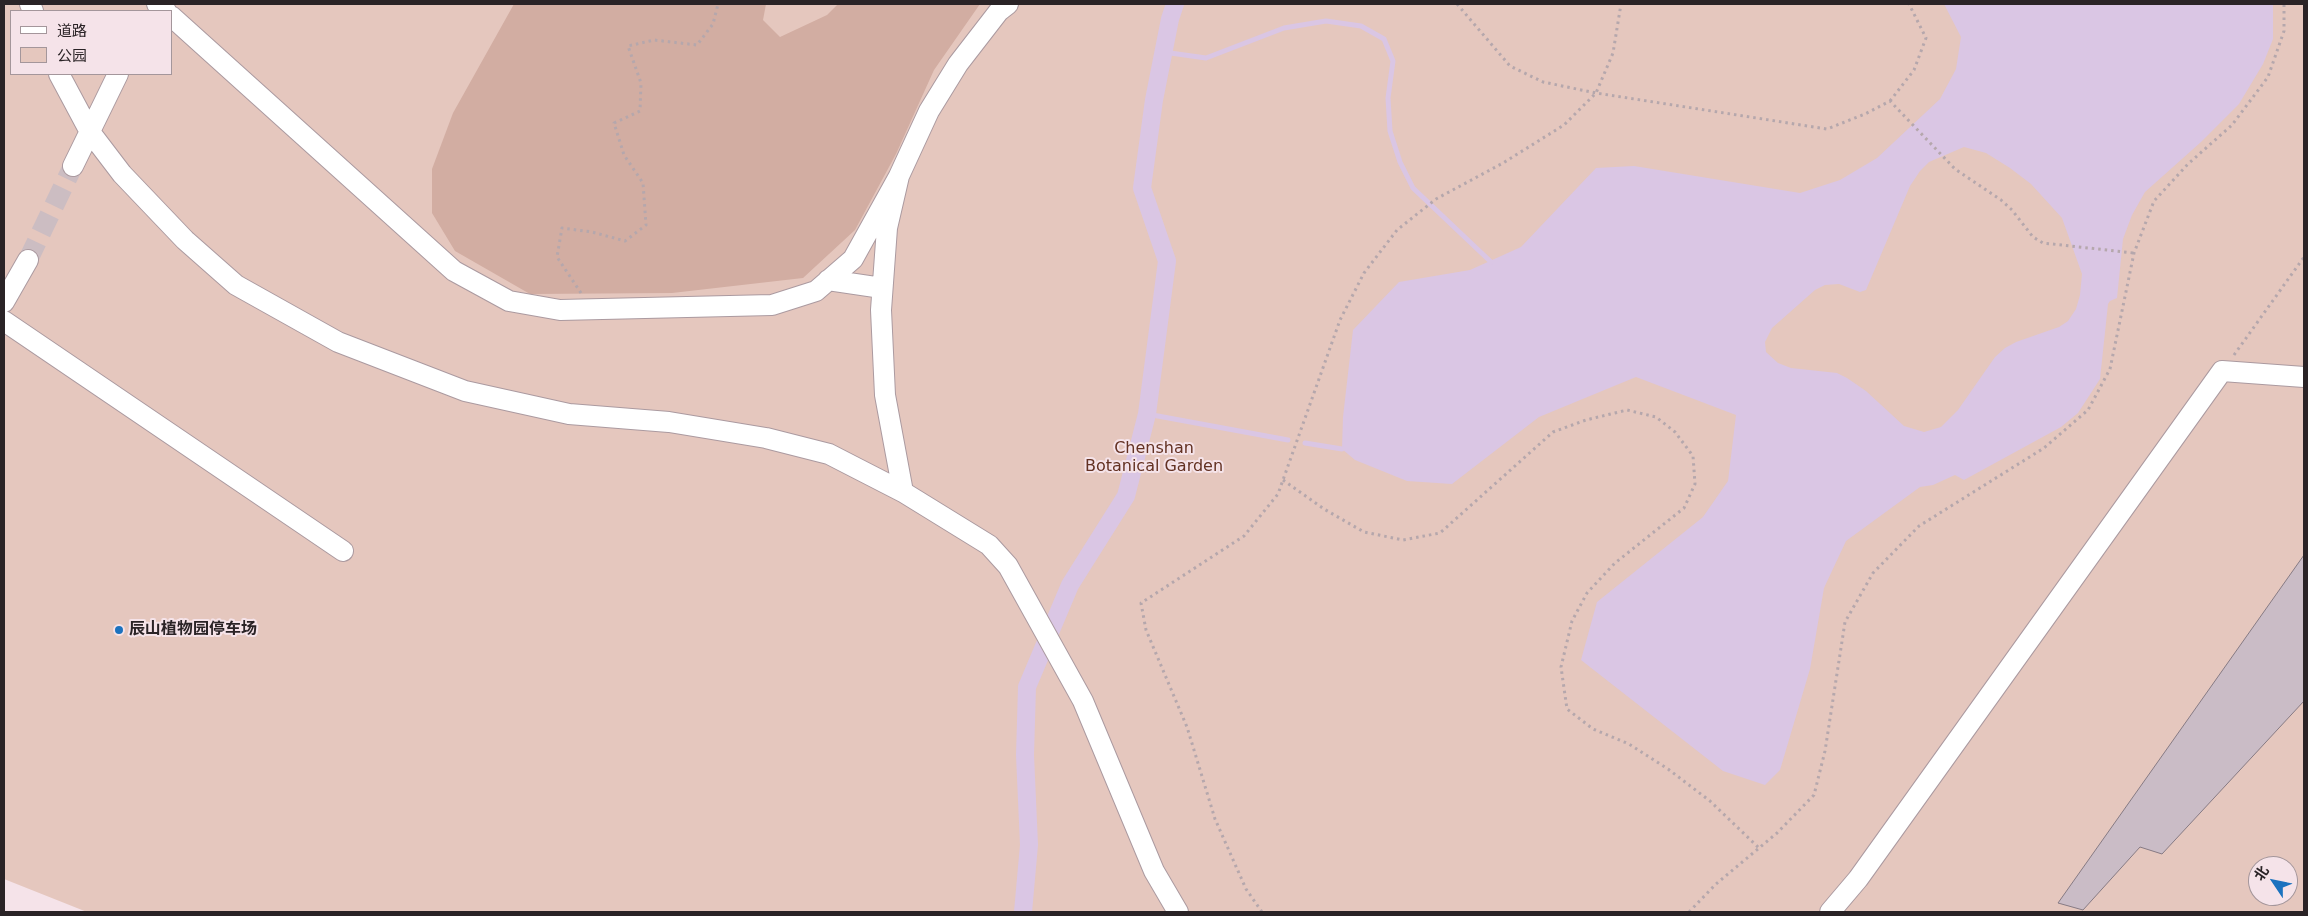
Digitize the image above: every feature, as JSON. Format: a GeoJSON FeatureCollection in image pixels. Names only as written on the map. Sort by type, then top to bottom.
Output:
{"type":"FeatureCollection","features":[{"type":"Feature","properties":{"kind":"lane"},"geometry":{"type":"LineString","coordinates":[[172,17],[454,271],[510,301],[560,310],[772,305],[816,291],[853,259],[898,176],[929,111],[958,64],[999,11],[1008,4]]}},
{"type":"Feature","properties":{"kind":"lane"},"geometry":{"type":"LineString","coordinates":[[59,75],[90,132],[122,174],[185,240],[236,285],[338,342],[474,393],[569,414],[669,422],[766,438],[829,454],[903,492],[989,545],[1008,566],[1083,701],[1154,871],[1178,912]]}},
{"type":"Feature","properties":{"kind":"lane"},"geometry":{"type":"LineString","coordinates":[[73,166],[118,75]]}},
{"type":"Feature","properties":{"kind":"lane"},"geometry":{"type":"LineString","coordinates":[[898,176],[887,228],[881,310],[885,395],[903,492]]}},
{"type":"Feature","properties":{"kind":"lane"},"geometry":{"type":"LineString","coordinates":[[4,302],[28,260]]}},
{"type":"Feature","properties":{"kind":"lane"},"geometry":{"type":"LineString","coordinates":[[828,280],[882,288]]}},
{"type":"Feature","properties":{"kind":"lane"},"geometry":{"type":"LineString","coordinates":[[4,321],[343,551]]}},
{"type":"Feature","properties":{"kind":"lane"},"geometry":{"type":"LineString","coordinates":[[1830,912],[1858,879],[2222,372],[2304,378]]}},
{"type":"Feature","properties":{"kind":"path"},"geometry":{"type":"LineString","coordinates":[[592,309],[557,257],[562,228],[592,232],[624,241],[646,225],[643,183],[624,155],[614,123],[640,111],[641,83],[628,46],[654,40],[697,46],[712,24],[718,4]]}},
{"type":"Feature","properties":{"kind":"path"},"geometry":{"type":"LineString","coordinates":[[1457,4],[1510,66],[1543,82],[1596,93],[1827,129],[1865,114],[1890,101],[1914,70],[1926,38],[1910,4]]}},
{"type":"Feature","properties":{"kind":"path"},"geometry":{"type":"LineString","coordinates":[[1262,912],[1246,888],[1215,819],[1186,727],[1146,630],[1141,603],[1244,536],[1278,494],[1340,320],[1364,273],[1397,230],[1436,199],[1503,163],[1564,125],[1596,93],[1613,52],[1621,4]]}},
{"type":"Feature","properties":{"kind":"path"},"geometry":{"type":"LineString","coordinates":[[1688,912],[1814,795],[1825,751],[1845,622],[1873,572],[1920,526],[2044,448],[2088,410],[2110,370],[2134,253],[2154,201],[2188,164],[2232,125],[2268,77],[2284,31],[2284,4]]}},
{"type":"Feature","properties":{"kind":"path"},"geometry":{"type":"LineString","coordinates":[[1890,101],[1955,168],[2012,210],[2032,237],[2043,243],[2057,246],[2134,253]]}},
{"type":"Feature","properties":{"kind":"path"},"geometry":{"type":"LineString","coordinates":[[2222,372],[2304,257]]}},
{"type":"Feature","properties":{"kind":"path"},"geometry":{"type":"LineString","coordinates":[[1283,480],[1324,509],[1364,532],[1403,540],[1440,533],[1554,432],[1586,420],[1627,410],[1656,417],[1675,432],[1693,456],[1695,484],[1684,508],[1616,563],[1587,593],[1572,622],[1561,667],[1567,709],[1593,728],[1629,744],[1668,769],[1710,801],[1759,848]]}},
{"type":"Feature","properties":{"kind":"green space","name":"Chenshan Botanical Garden"},"geometry":{"type":"Polygon","coordinates":[[[4,4],[2304,4],[2304,912],[87,912],[4,879],[4,4]]]}},
{"type":"Feature","properties":{"kind":"shaded area"},"geometry":{"type":"Polygon","coordinates":[[[514,4],[766,4],[763,20],[780,37],[827,15],[838,4],[980,4],[934,70],[896,154],[855,230],[803,278],[672,293],[530,294],[455,251],[432,213],[432,169],[453,113],[514,4]]]}},
{"type":"Feature","properties":{"kind":"shaded area"},"geometry":{"type":"Polygon","coordinates":[[[1944,4],[2273,4],[2273,39],[2263,64],[2239,104],[2201,142],[2145,192],[2132,215],[2123,239],[2117,298],[2108,304],[2100,379],[2078,413],[2061,427],[1964,480],[1955,475],[1933,485],[1920,487],[1846,541],[1824,588],[1810,669],[1780,770],[1765,785],[1723,771],[1581,660],[1597,602],[1703,517],[1728,481],[1736,415],[1636,377],[1539,417],[1452,484],[1407,481],[1355,460],[1342,449],[1343,417],[1353,330],[1399,282],[1470,270],[1521,247],[1596,168],[1634,166],[1800,193],[1840,180],[1877,158],[1940,99],[1956,69],[1961,37],[1944,4]],[[1964,147],[1929,162],[1910,186],[1866,290],[1860,292],[1839,284],[1825,285],[1815,290],[1772,328],[1765,342],[1766,352],[1778,363],[1791,368],[1837,373],[1847,378],[1866,391],[1904,426],[1924,432],[1941,427],[1958,410],[1995,357],[2005,348],[2016,342],[2059,327],[2068,321],[2076,309],[2080,295],[2082,274],[2062,218],[2031,184],[1986,153],[1964,147]]]}},
{"type":"Feature","properties":{"kind":"building"},"geometry":{"type":"Polygon","coordinates":[[[2304,555],[2304,701],[2162,854],[2140,847],[2083,910],[2058,903],[2304,555]]]}},
{"type":"Feature","properties":{"kind":"waterway"},"geometry":{"type":"LineString","coordinates":[[1023,912],[1029,845],[1025,755],[1027,687],[1070,585],[1126,496],[1147,414],[1167,261],[1142,188],[1154,100],[1170,19],[1175,4]]}},
{"type":"Feature","properties":{"kind":"waterway"},"geometry":{"type":"LineString","coordinates":[[1163,52],[1206,58],[1284,28],[1326,21],[1361,26],[1384,39],[1393,61],[1388,98],[1390,131],[1400,162],[1413,188],[1491,262]]}},
{"type":"Feature","properties":{"kind":"waterway"},"geometry":{"type":"LineString","coordinates":[[1147,414],[1288,440]]}},
{"type":"Feature","properties":{"kind":"waterway"},"geometry":{"type":"LineString","coordinates":[[1305,443],[1342,449]]}},
{"type":"Feature","properties":{"kind":"tunnel"},"geometry":{"type":"LineString","coordinates":[[28,260],[73,166]]}},
{"type":"Feature","properties":{"kind":"place","name":"辰山植物园停车场"},"geometry":{"type":"Point","coordinates":[119,630]}}]}
